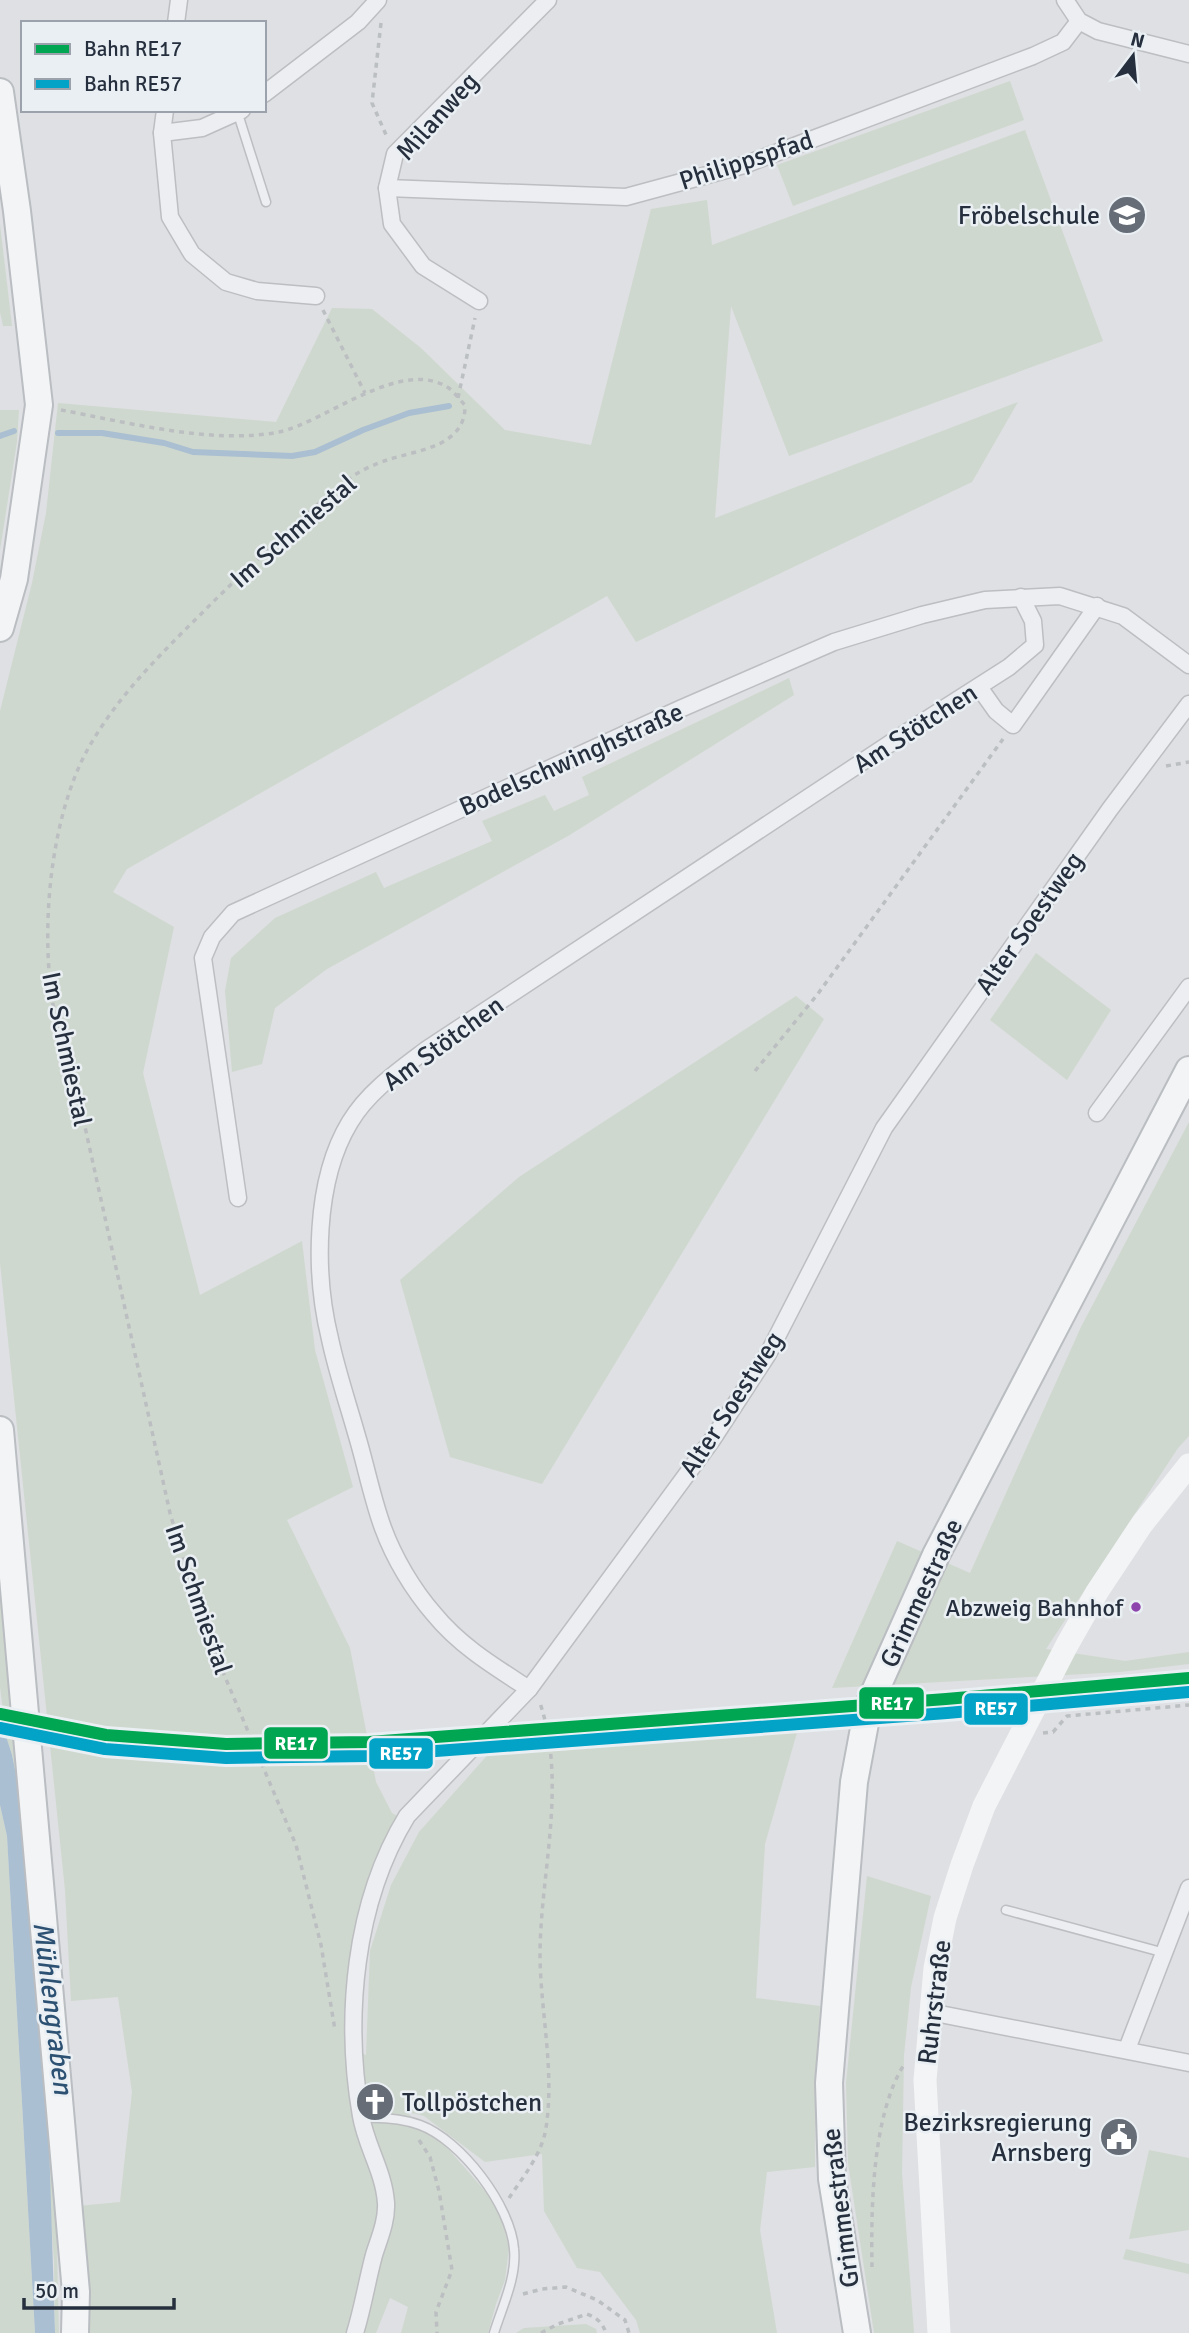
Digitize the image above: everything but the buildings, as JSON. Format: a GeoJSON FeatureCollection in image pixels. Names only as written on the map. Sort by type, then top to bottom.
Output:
{"type":"FeatureCollection","features":[{"type":"Feature","properties":{"kind":"main road"},"geometry":{"type":"LineString","coordinates":[[0,92],[17,211],[39,405],[14,579],[0,628]]}},
{"type":"Feature","properties":{"kind":"main road","name":"Grimmestraße"},"geometry":{"type":"LineString","coordinates":[[857,2332],[832,2179],[829,2083],[854,1782],[867,1707],[936,1555],[1189,1070]]}},
{"type":"Feature","properties":{"kind":"main road"},"geometry":{"type":"LineString","coordinates":[[0,1430],[76,2291],[75,2333]]}},
{"type":"Feature","properties":{"kind":"main road","name":"Ruhrstraße"},"geometry":{"type":"LineString","coordinates":[[939,2333],[925,2080],[935,1968],[946,1918],[962,1865],[985,1807],[1043,1691],[1104,1581],[1142,1524],[1189,1465]]}},
{"type":"Feature","properties":{"kind":"street"},"geometry":{"type":"LineString","coordinates":[[176,21],[179,0]]}},
{"type":"Feature","properties":{"kind":"street","name":"Milanweg"},"geometry":{"type":"LineString","coordinates":[[479,301],[423,266],[392,224],[387,188],[395,154],[548,0]]}},
{"type":"Feature","properties":{"kind":"street"},"geometry":{"type":"LineString","coordinates":[[1065,0],[1079,21],[1098,31],[1189,54]]}},
{"type":"Feature","properties":{"kind":"street"},"geometry":{"type":"LineString","coordinates":[[266,92],[380,6]]}},
{"type":"Feature","properties":{"kind":"street","name":"Philippspfad"},"geometry":{"type":"LineString","coordinates":[[387,188],[626,197],[744,165],[1033,56],[1063,42],[1079,21]]}},
{"type":"Feature","properties":{"kind":"street"},"geometry":{"type":"LineString","coordinates":[[165,112],[162,134],[170,216],[192,254],[226,282],[257,291],[316,296]]}},
{"type":"Feature","properties":{"kind":"street"},"geometry":{"type":"LineString","coordinates":[[162,134],[202,128],[240,112]]}},
{"type":"Feature","properties":{"kind":"street","name":"Bodelschwinghstraße"},"geometry":{"type":"LineString","coordinates":[[238,1198],[203,958],[212,937],[233,913],[680,709],[834,642],[922,615],[985,600],[1060,596],[1097,606],[1123,617],[1189,665]]}},
{"type":"Feature","properties":{"kind":"street","name":"Am Stötchen"},"geometry":{"type":"LineString","coordinates":[[529,1689],[471,1651],[433,1614],[404,1570],[383,1528],[329,1337],[323,1290],[320,1232],[327,1182],[350,1122],[385,1080],[426,1050],[1009,667],[1035,645],[1033,621],[1021,597]]}},
{"type":"Feature","properties":{"kind":"street"},"geometry":{"type":"LineString","coordinates":[[978,687],[996,711],[1013,725],[1097,606]]}},
{"type":"Feature","properties":{"kind":"street","name":"Alter Soestweg"},"geometry":{"type":"LineString","coordinates":[[355,2333],[382,2233],[386,2205],[379,2169],[361,2118],[353,1985],[373,1894],[386,1852],[407,1816],[529,1689],[739,1401],[768,1354],[884,1128],[1110,809],[1189,704]]}},
{"type":"Feature","properties":{"kind":"street"},"geometry":{"type":"LineString","coordinates":[[1097,1113],[1189,987]]}},
{"type":"Feature","properties":{"kind":"street"},"geometry":{"type":"LineString","coordinates":[[1127,2049],[1189,1888]]}},
{"type":"Feature","properties":{"kind":"street"},"geometry":{"type":"LineString","coordinates":[[930,2012],[1189,2063]]}},
{"type":"Feature","properties":{"kind":"lane"},"geometry":{"type":"LineString","coordinates":[[240,112],[266,202]]}},
{"type":"Feature","properties":{"kind":"lane"},"geometry":{"type":"LineString","coordinates":[[1006,1910],[1166,1953]]}},
{"type":"Feature","properties":{"kind":"lane"},"geometry":{"type":"LineString","coordinates":[[361,2118],[378,2117],[422,2125],[448,2142],[484,2181],[502,2208],[508,2220],[515,2252],[505,2301],[494,2333]]}},
{"type":"Feature","properties":{"kind":"path"},"geometry":{"type":"LineString","coordinates":[[380,6],[372,103],[395,154]]}},
{"type":"Feature","properties":{"kind":"path"},"geometry":{"type":"LineString","coordinates":[[316,296],[365,393]]}},
{"type":"Feature","properties":{"kind":"path"},"geometry":{"type":"LineString","coordinates":[[458,398],[479,301]]}},
{"type":"Feature","properties":{"kind":"path"},"geometry":{"type":"LineString","coordinates":[[39,405],[160,429],[227,435],[280,432],[327,413],[365,393],[420,379],[450,389],[458,398]]}},
{"type":"Feature","properties":{"kind":"path","name":"Im Schmiestal"},"geometry":{"type":"LineString","coordinates":[[336,2039],[321,1945],[296,1845],[223,1672],[194,1593],[170,1513],[76,1086],[55,1017],[48,965],[48,927],[60,827],[70,792],[88,748],[123,697],[170,644],[235,580],[350,478],[385,460],[436,446],[454,435],[465,413],[465,405],[458,398]]}},
{"type":"Feature","properties":{"kind":"path"},"geometry":{"type":"LineString","coordinates":[[755,1071],[817,995],[1013,725]]}},
{"type":"Feature","properties":{"kind":"path"},"geometry":{"type":"LineString","coordinates":[[502,2208],[539,2150],[546,2128],[549,2067],[540,1952],[553,1771],[540,1702],[529,1689]]}},
{"type":"Feature","properties":{"kind":"path"},"geometry":{"type":"LineString","coordinates":[[1024,1728],[1046,1734],[1053,1732],[1066,1716],[1189,1705]]}},
{"type":"Feature","properties":{"kind":"path"},"geometry":{"type":"LineString","coordinates":[[872,2276],[875,2173],[887,2109],[895,2079],[907,2059],[926,2048]]}},
{"type":"Feature","properties":{"kind":"path"},"geometry":{"type":"LineString","coordinates":[[357,2081],[377,2088],[407,2121],[430,2157],[439,2191],[452,2270],[436,2312],[437,2333]]}},
{"type":"Feature","properties":{"kind":"path"},"geometry":{"type":"LineString","coordinates":[[505,2301],[542,2289],[566,2287],[597,2300],[625,2320],[629,2333]]}},
{"type":"Feature","properties":{"kind":"path"},"geometry":{"type":"LineString","coordinates":[[541,2333],[587,2314],[603,2325],[606,2333]]}},
{"type":"Feature","properties":{"kind":"shaded area"},"geometry":{"type":"Polygon","coordinates":[[[1010,81],[1024,120],[793,206],[777,165],[1010,81]]]}},
{"type":"Feature","properties":{"kind":"shaded area"},"geometry":{"type":"Polygon","coordinates":[[[1025,130],[1103,341],[789,456],[731,306],[715,518],[1018,402],[972,482],[636,642],[607,596],[127,869],[113,892],[174,927],[143,1073],[200,1295],[302,1241],[315,1350],[353,1487],[287,1520],[350,1648],[376,1782],[392,1813],[397,1816],[383,1843],[365,1900],[357,1959],[351,2049],[366,2055],[370,1951],[391,1885],[419,1832],[492,1750],[798,1729],[765,1844],[756,1998],[820,2006],[815,2167],[767,2172],[760,2230],[777,2333],[640,2333],[636,2320],[600,2272],[577,2268],[544,2211],[542,2154],[485,2162],[424,2116],[408,2112],[418,2128],[445,2145],[491,2198],[501,2215],[509,2248],[505,2280],[488,2333],[401,2333],[408,2307],[390,2298],[376,2333],[81,2333],[78,2206],[120,2202],[132,2092],[118,1997],[71,2001],[65,1890],[0,1263],[0,711],[32,583],[46,513],[58,403],[276,422],[332,308],[372,309],[421,348],[505,430],[591,445],[651,209],[707,200],[712,245],[1025,130]]]}},
{"type":"Feature","properties":{"kind":"shaded area"},"geometry":{"type":"Polygon","coordinates":[[[0,224],[12,326],[3,326],[0,312],[0,224]]]}},
{"type":"Feature","properties":{"kind":"shaded area"},"geometry":{"type":"Polygon","coordinates":[[[0,410],[19,410],[17,442],[0,550],[0,410]]]}},
{"type":"Feature","properties":{"kind":"shaded area"},"geometry":{"type":"Polygon","coordinates":[[[789,678],[794,695],[568,836],[327,969],[275,1008],[262,1064],[232,1072],[225,991],[231,958],[275,918],[376,872],[384,888],[492,841],[482,821],[545,795],[554,811],[589,795],[582,777],[789,678]]]}},
{"type":"Feature","properties":{"kind":"shaded area"},"geometry":{"type":"Polygon","coordinates":[[[1036,953],[1111,1010],[1067,1080],[990,1020],[1036,953]]]}},
{"type":"Feature","properties":{"kind":"shaded area"},"geometry":{"type":"Polygon","coordinates":[[[796,996],[824,1019],[542,1484],[450,1457],[400,1280],[519,1177],[796,996]]]}},
{"type":"Feature","properties":{"kind":"shaded area"},"geometry":{"type":"Polygon","coordinates":[[[1189,1122],[1189,1436],[1178,1448],[1046,1649],[1125,1661],[1189,1652],[1189,1664],[1120,1672],[832,1688],[897,1541],[970,1573],[1081,1327],[1189,1122]]]}},
{"type":"Feature","properties":{"kind":"shaded area"},"geometry":{"type":"Polygon","coordinates":[[[0,1541],[56,2207],[59,2333],[55,2333],[54,2261],[20,1794],[12,1755],[4,1730],[0,1728],[0,1711],[3,1711],[0,1687],[0,1541]]]}},
{"type":"Feature","properties":{"kind":"shaded area"},"geometry":{"type":"Polygon","coordinates":[[[0,1805],[7,1836],[35,2333],[0,2333],[0,1805]]]}},
{"type":"Feature","properties":{"kind":"shaded area"},"geometry":{"type":"Polygon","coordinates":[[[867,1876],[931,1896],[911,1987],[904,2055],[902,2173],[914,2333],[874,2333],[848,2163],[846,2083],[867,1876]]]}},
{"type":"Feature","properties":{"kind":"shaded area"},"geometry":{"type":"Polygon","coordinates":[[[1149,2150],[1189,2158],[1189,2230],[1129,2239],[1149,2150]]]}},
{"type":"Feature","properties":{"kind":"shaded area"},"geometry":{"type":"Polygon","coordinates":[[[1126,2249],[1189,2264],[1189,2274],[1123,2259],[1126,2249]]]}},
{"type":"Feature","properties":{"kind":"shaded area"},"geometry":{"type":"Polygon","coordinates":[[[586,2324],[596,2329],[597,2333],[516,2333],[524,2328],[586,2324]]]}},
{"type":"Feature","properties":{"kind":"water"},"geometry":{"type":"Polygon","coordinates":[[[0,1728],[4,1730],[12,1755],[20,1794],[48,2109],[55,2333],[35,2333],[7,1836],[0,1805],[0,1728]]]}},
{"type":"Feature","properties":{"kind":"waterway"},"geometry":{"type":"LineString","coordinates":[[58,433],[102,433],[164,443],[193,452],[292,456],[315,452],[409,413],[449,406]]}},
{"type":"Feature","properties":{"kind":"waterway"},"geometry":{"type":"LineString","coordinates":[[0,436],[14,431]]}},
{"type":"Feature","properties":{"kind":"rail line","name":"RE17"},"geometry":{"type":"LineString","coordinates":[[0,1714],[106,1735],[226,1744],[369,1742],[1189,1678]]}},
{"type":"Feature","properties":{"kind":"rail line","name":"RE57"},"geometry":{"type":"LineString","coordinates":[[0,1728],[105,1749],[226,1758],[369,1756],[947,1713],[1189,1692]]}},
{"type":"Feature","properties":{"kind":"place","name":"Fröbelschule"},"geometry":{"type":"Point","coordinates":[1127,215]}},
{"type":"Feature","properties":{"kind":"place","name":"Abzweig Bahnhof"},"geometry":{"type":"Point","coordinates":[1136,1607]}},
{"type":"Feature","properties":{"kind":"place","name":"Tollpöstchen"},"geometry":{"type":"Point","coordinates":[375,2102]}},
{"type":"Feature","properties":{"kind":"place","name":"Bezirksregierung Arnsberg"},"geometry":{"type":"Point","coordinates":[1119,2137]}},
{"type":"Feature","properties":{"kind":"water label","name":"Mühlengraben"},"geometry":{"type":"Point","coordinates":[54,2008]}}]}
